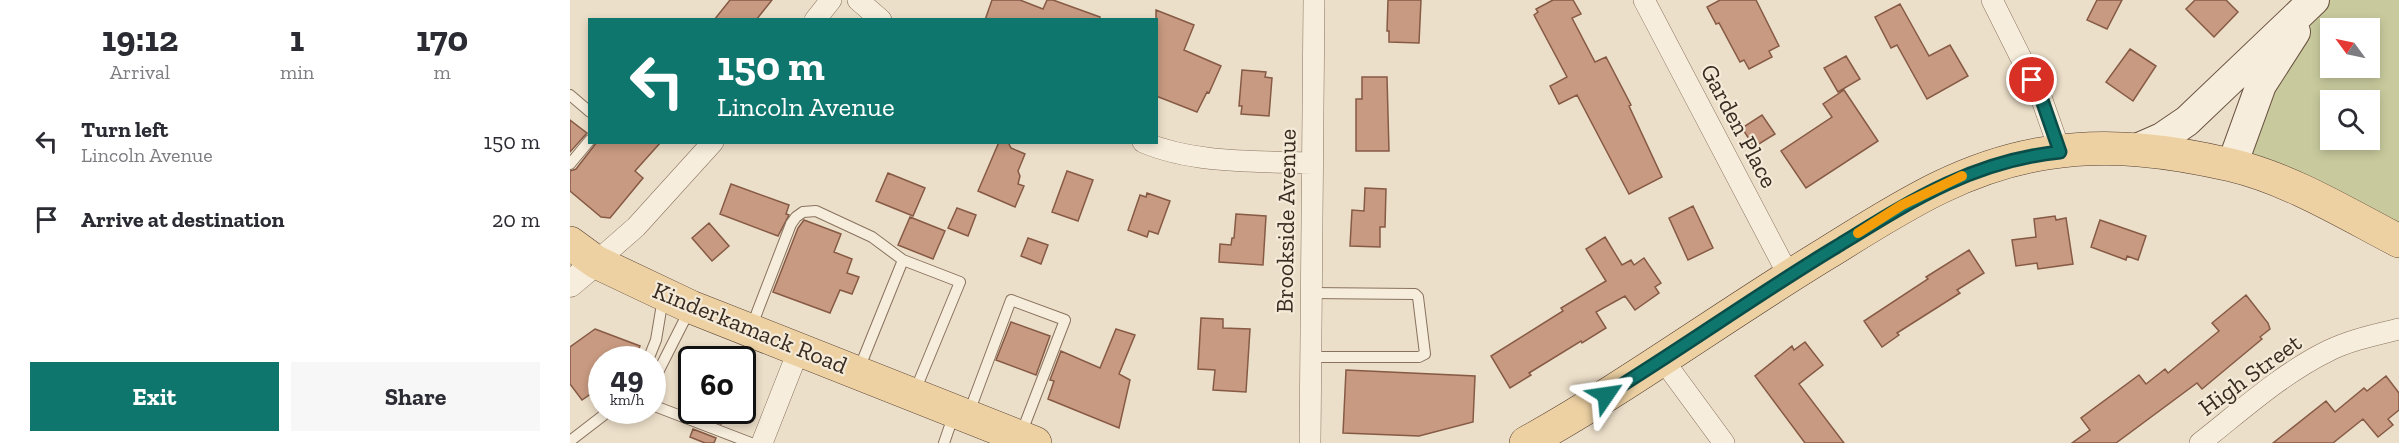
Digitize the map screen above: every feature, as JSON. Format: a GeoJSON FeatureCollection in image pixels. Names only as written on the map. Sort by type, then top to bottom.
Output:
{"type":"FeatureCollection","features":[{"type":"Feature","properties":{"kind":"main road"},"geometry":{"type":"LineString","coordinates":[[2137,149],[2162,138],[2187,121],[2314,0]]}},
{"type":"Feature","properties":{"kind":"main road"},"geometry":{"type":"LineString","coordinates":[[2232,165],[2261,85],[2302,22],[2322,0]]}},
{"type":"Feature","properties":{"kind":"main road"},"geometry":{"type":"LineString","coordinates":[[1526,443],[1663,360],[1789,276],[1902,205],[1953,179],[2021,159],[2109,147],[2137,149],[2232,165],[2286,183],[2399,241]]}},
{"type":"Feature","properties":{"kind":"main road","name":"Kinderkamack Road"},"geometry":{"type":"LineString","coordinates":[[570,243],[596,262],[677,301],[1028,440]]}},
{"type":"Feature","properties":{"kind":"street"},"geometry":{"type":"LineString","coordinates":[[817,18],[831,0]]}},
{"type":"Feature","properties":{"kind":"street"},"geometry":{"type":"LineString","coordinates":[[858,0],[879,18]]}},
{"type":"Feature","properties":{"kind":"street","name":"Brookside Avenue"},"geometry":{"type":"LineString","coordinates":[[1310,443],[1314,0]]}},
{"type":"Feature","properties":{"kind":"street","name":"Garden Place"},"geometry":{"type":"LineString","coordinates":[[1644,0],[1789,276]]}},
{"type":"Feature","properties":{"kind":"street"},"geometry":{"type":"LineString","coordinates":[[1992,0],[2042,100],[2060,152]]}},
{"type":"Feature","properties":{"kind":"street"},"geometry":{"type":"LineString","coordinates":[[570,284],[636,227],[710,144]]}},
{"type":"Feature","properties":{"kind":"street"},"geometry":{"type":"LineString","coordinates":[[1149,144],[1174,153],[1312,163]]}},
{"type":"Feature","properties":{"kind":"street","name":"High Street"},"geometry":{"type":"LineString","coordinates":[[2200,443],[2293,370],[2362,337],[2399,329]]}},
{"type":"Feature","properties":{"kind":"street"},"geometry":{"type":"LineString","coordinates":[[762,443],[800,349]]}},
{"type":"Feature","properties":{"kind":"street"},"geometry":{"type":"LineString","coordinates":[[1663,360],[1724,443]]}},
{"type":"Feature","properties":{"kind":"lane"},"geometry":{"type":"LineString","coordinates":[[570,95],[588,110]]}},
{"type":"Feature","properties":{"kind":"lane"},"geometry":{"type":"LineString","coordinates":[[570,164],[588,142]]}},
{"type":"Feature","properties":{"kind":"lane"},"geometry":{"type":"LineString","coordinates":[[750,330],[791,224],[803,212],[816,211],[872,237],[903,260],[960,282],[914,394]]}},
{"type":"Feature","properties":{"kind":"lane"},"geometry":{"type":"LineString","coordinates":[[858,372],[903,260]]}},
{"type":"Feature","properties":{"kind":"lane"},"geometry":{"type":"LineString","coordinates":[[1310,294],[1415,294],[1418,297],[1425,354],[1419,357],[1310,357]]}},
{"type":"Feature","properties":{"kind":"lane"},"geometry":{"type":"LineString","coordinates":[[944,443],[961,414],[1011,300],[1065,320],[1028,440]]}},
{"type":"Feature","properties":{"kind":"lane"},"geometry":{"type":"LineString","coordinates":[[654,346],[677,301]]}},
{"type":"Feature","properties":{"kind":"lane"},"geometry":{"type":"LineString","coordinates":[[663,346],[677,301]]}},
{"type":"Feature","properties":{"kind":"lane"},"geometry":{"type":"LineString","coordinates":[[666,410],[751,443]]}},
{"type":"Feature","properties":{"kind":"lane"},"geometry":{"type":"LineString","coordinates":[[570,441],[592,424]]}},
{"type":"Feature","properties":{"kind":"green space"},"geometry":{"type":"Polygon","coordinates":[[[2322,0],[2399,0],[2399,241],[2232,165],[2322,0]]]}},
{"type":"Feature","properties":{"kind":"building"},"geometry":{"type":"Polygon","coordinates":[[[730,0],[772,0],[758,18],[716,18],[730,0]]]}},
{"type":"Feature","properties":{"kind":"building"},"geometry":{"type":"Polygon","coordinates":[[[992,0],[1020,0],[1043,9],[1047,0],[1053,0],[1100,17],[1100,18],[986,18],[992,0]]]}},
{"type":"Feature","properties":{"kind":"building"},"geometry":{"type":"Polygon","coordinates":[[[1388,0],[1421,0],[1419,43],[1389,42],[1388,0]]]}},
{"type":"Feature","properties":{"kind":"building"},"geometry":{"type":"Polygon","coordinates":[[[1553,0],[1573,0],[1581,14],[1572,18],[1595,62],[1606,57],[1631,105],[1629,106],[1662,177],[1629,194],[1577,95],[1559,104],[1550,86],[1567,77],[1534,15],[1538,12],[1536,9],[1553,0]]]}},
{"type":"Feature","properties":{"kind":"building"},"geometry":{"type":"Polygon","coordinates":[[[1720,0],[1756,0],[1779,46],[1769,51],[1772,57],[1749,69],[1744,60],[1740,62],[1719,23],[1716,24],[1707,7],[1720,0]]]}},
{"type":"Feature","properties":{"kind":"building"},"geometry":{"type":"Polygon","coordinates":[[[2097,0],[2122,0],[2107,29],[2087,20],[2097,0]]]}},
{"type":"Feature","properties":{"kind":"building"},"geometry":{"type":"Polygon","coordinates":[[[2195,0],[2226,0],[2238,12],[2214,37],[2186,9],[2195,0]]]}},
{"type":"Feature","properties":{"kind":"building"},"geometry":{"type":"Polygon","coordinates":[[[1900,4],[1929,56],[1950,45],[1968,76],[1927,99],[1897,45],[1891,48],[1875,17],[1900,4]]]}},
{"type":"Feature","properties":{"kind":"building"},"geometry":{"type":"Polygon","coordinates":[[[1156,10],[1194,25],[1184,50],[1221,66],[1209,93],[1207,92],[1197,112],[1158,97],[1158,18],[1156,18],[1156,10]]]}},
{"type":"Feature","properties":{"kind":"building"},"geometry":{"type":"Polygon","coordinates":[[[2130,49],[2156,66],[2133,101],[2106,82],[2130,49]]]}},
{"type":"Feature","properties":{"kind":"building"},"geometry":{"type":"Polygon","coordinates":[[[1846,56],[1860,79],[1838,92],[1824,68],[1846,56]]]}},
{"type":"Feature","properties":{"kind":"building"},"geometry":{"type":"Polygon","coordinates":[[[1242,70],[1266,72],[1265,77],[1272,78],[1269,116],[1241,114],[1242,106],[1239,106],[1242,70]]]}},
{"type":"Feature","properties":{"kind":"building"},"geometry":{"type":"Polygon","coordinates":[[[1362,77],[1387,77],[1389,151],[1356,151],[1356,99],[1362,99],[1362,77]]]}},
{"type":"Feature","properties":{"kind":"building"},"geometry":{"type":"Polygon","coordinates":[[[1844,90],[1878,141],[1806,188],[1781,151],[1832,117],[1823,104],[1844,90]]]}},
{"type":"Feature","properties":{"kind":"building"},"geometry":{"type":"Polygon","coordinates":[[[1762,115],[1775,134],[1754,147],[1742,128],[1762,115]]]}},
{"type":"Feature","properties":{"kind":"building"},"geometry":{"type":"Polygon","coordinates":[[[570,120],[587,133],[570,152],[570,120]]]}},
{"type":"Feature","properties":{"kind":"building"},"geometry":{"type":"Polygon","coordinates":[[[595,144],[659,144],[635,171],[643,178],[610,218],[601,217],[570,191],[570,171],[576,169],[595,144]]]}},
{"type":"Feature","properties":{"kind":"building"},"geometry":{"type":"Polygon","coordinates":[[[998,144],[1009,144],[1011,148],[1025,154],[1018,171],[1020,176],[1018,184],[1024,186],[1015,207],[978,191],[998,144]]]}},
{"type":"Feature","properties":{"kind":"building"},"geometry":{"type":"Polygon","coordinates":[[[1067,171],[1093,180],[1078,221],[1052,212],[1067,171]]]}},
{"type":"Feature","properties":{"kind":"building"},"geometry":{"type":"Polygon","coordinates":[[[888,173],[925,188],[913,216],[876,201],[888,173]]]}},
{"type":"Feature","properties":{"kind":"building"},"geometry":{"type":"Polygon","coordinates":[[[731,184],[789,205],[786,214],[789,215],[778,236],[720,214],[731,184]]]}},
{"type":"Feature","properties":{"kind":"building"},"geometry":{"type":"Polygon","coordinates":[[[1365,188],[1386,189],[1385,227],[1380,227],[1380,247],[1350,246],[1352,210],[1364,211],[1365,188]]]}},
{"type":"Feature","properties":{"kind":"building"},"geometry":{"type":"Polygon","coordinates":[[[1147,193],[1170,201],[1158,234],[1149,231],[1147,237],[1128,230],[1140,195],[1146,197],[1147,193]]]}},
{"type":"Feature","properties":{"kind":"building"},"geometry":{"type":"Polygon","coordinates":[[[1693,206],[1713,248],[1688,260],[1669,218],[1693,206]]]}},
{"type":"Feature","properties":{"kind":"building"},"geometry":{"type":"Polygon","coordinates":[[[957,208],[976,215],[968,236],[948,228],[957,208]]]}},
{"type":"Feature","properties":{"kind":"building"},"geometry":{"type":"Polygon","coordinates":[[[1236,214],[1266,216],[1263,265],[1219,262],[1220,244],[1231,245],[1232,238],[1234,238],[1236,214]]]}},
{"type":"Feature","properties":{"kind":"building"},"geometry":{"type":"Polygon","coordinates":[[[2055,216],[2056,220],[2066,218],[2073,264],[2038,269],[2037,263],[2016,266],[2012,240],[2036,237],[2034,219],[2055,216]]]}},
{"type":"Feature","properties":{"kind":"building"},"geometry":{"type":"Polygon","coordinates":[[[910,217],[945,231],[933,259],[898,245],[910,217]]]}},
{"type":"Feature","properties":{"kind":"building"},"geometry":{"type":"Polygon","coordinates":[[[804,220],[841,234],[834,252],[852,259],[847,273],[859,277],[852,294],[840,290],[830,313],[773,292],[798,228],[804,220]]]}},
{"type":"Feature","properties":{"kind":"building"},"geometry":{"type":"Polygon","coordinates":[[[2100,220],[2146,236],[2138,260],[2127,256],[2126,260],[2091,247],[2100,220]]]}},
{"type":"Feature","properties":{"kind":"building"},"geometry":{"type":"Polygon","coordinates":[[[709,223],[729,246],[712,261],[692,238],[709,223]]]}},
{"type":"Feature","properties":{"kind":"building"},"geometry":{"type":"Polygon","coordinates":[[[1605,237],[1622,265],[1631,260],[1634,265],[1644,258],[1661,283],[1655,287],[1659,293],[1635,310],[1625,296],[1596,312],[1606,328],[1529,373],[1531,375],[1510,388],[1491,356],[1563,311],[1561,308],[1606,281],[1586,249],[1605,237]]]}},
{"type":"Feature","properties":{"kind":"building"},"geometry":{"type":"Polygon","coordinates":[[[1028,238],[1048,245],[1041,264],[1021,256],[1028,238]]]}},
{"type":"Feature","properties":{"kind":"building"},"geometry":{"type":"Polygon","coordinates":[[[1969,250],[1984,273],[1957,290],[1960,293],[1897,333],[1899,335],[1882,347],[1864,321],[1969,250]]]}},
{"type":"Feature","properties":{"kind":"building"},"geometry":{"type":"Polygon","coordinates":[[[2246,295],[2268,323],[2270,329],[2260,337],[2262,339],[2202,389],[2197,383],[2116,443],[2072,443],[2090,430],[2081,418],[2139,375],[2146,384],[2165,369],[2168,373],[2219,331],[2212,323],[2246,295]]]}},
{"type":"Feature","properties":{"kind":"building"},"geometry":{"type":"Polygon","coordinates":[[[1201,318],[1223,319],[1223,328],[1250,329],[1246,392],[1213,390],[1215,370],[1198,369],[1201,318]]]}},
{"type":"Feature","properties":{"kind":"building"},"geometry":{"type":"Polygon","coordinates":[[[1011,322],[1050,336],[1036,375],[996,360],[1011,322]]]}},
{"type":"Feature","properties":{"kind":"building"},"geometry":{"type":"Polygon","coordinates":[[[595,329],[640,346],[588,346],[588,396],[582,400],[570,384],[570,347],[595,329]]]}},
{"type":"Feature","properties":{"kind":"building"},"geometry":{"type":"Polygon","coordinates":[[[1116,329],[1135,335],[1119,374],[1130,380],[1119,428],[1048,399],[1054,381],[1050,380],[1061,351],[1100,368],[1116,329]]]}},
{"type":"Feature","properties":{"kind":"building"},"geometry":{"type":"Polygon","coordinates":[[[1805,342],[1823,365],[1799,384],[1844,443],[1805,443],[1755,376],[1792,346],[1794,350],[1805,342]]]}},
{"type":"Feature","properties":{"kind":"building"},"geometry":{"type":"Polygon","coordinates":[[[1346,370],[1475,376],[1473,422],[1419,436],[1343,433],[1346,370]]]}},
{"type":"Feature","properties":{"kind":"building"},"geometry":{"type":"Polygon","coordinates":[[[2386,376],[2399,393],[2399,410],[2388,419],[2393,425],[2378,437],[2363,419],[2333,443],[2273,443],[2326,401],[2335,412],[2364,388],[2367,391],[2386,376]]]}},
{"type":"Feature","properties":{"kind":"building"},"geometry":{"type":"Polygon","coordinates":[[[693,429],[716,438],[714,443],[705,443],[690,437],[693,429]]]}},
{"type":"Feature","properties":{"kind":"slow traffic"},"geometry":{"type":"LineString","coordinates":[[1858,233],[1902,205],[1962,176]]}},
{"type":"Feature","properties":{"kind":"route"},"geometry":{"type":"LineString","coordinates":[[1606,395],[1902,205],[1953,179],[2000,164],[2045,153],[2060,152],[2042,100],[2032,80]]}}]}
